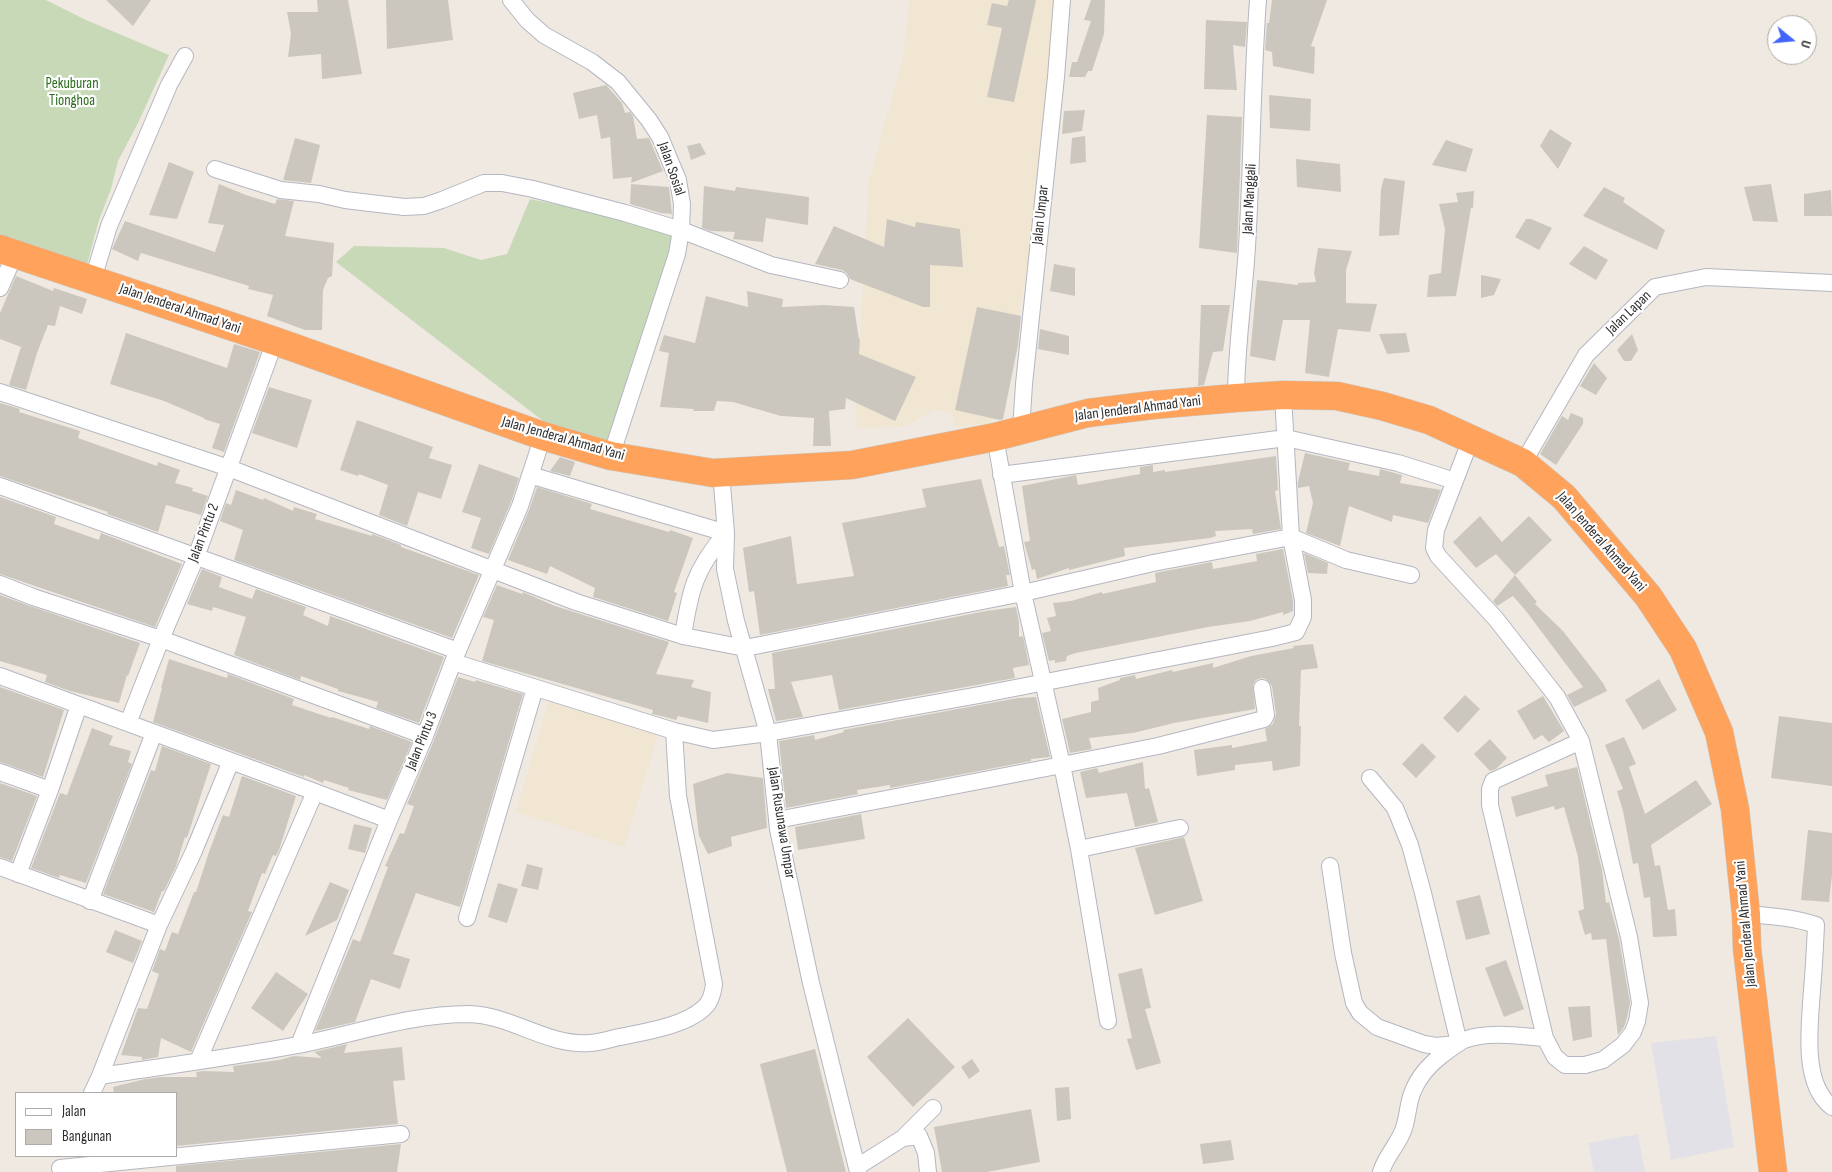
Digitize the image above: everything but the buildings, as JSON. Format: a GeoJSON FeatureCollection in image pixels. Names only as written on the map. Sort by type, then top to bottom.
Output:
{"type":"FeatureCollection","features":[{"type":"Feature","properties":{"kind":"highway","name":"Jalan Jenderal Ahmad Yani"},"geometry":{"type":"LineString","coordinates":[[8,251],[275,341],[543,436],[611,456],[713,473],[852,465],[994,437],[1088,413],[1153,405],[1283,395],[1337,396],[1382,406],[1429,420],[1523,462],[1564,497],[1648,596],[1683,649],[1719,732],[1735,809],[1746,914],[1747,948],[1773,1172]]}},
{"type":"Feature","properties":{"kind":"street","name":"Jalan Sosial"},"geometry":{"type":"LineString","coordinates":[[511,0],[527,20],[544,35],[592,62],[618,82],[649,120],[660,137],[678,180],[682,204],[681,230],[676,254],[611,456]]}},
{"type":"Feature","properties":{"kind":"street","name":"Jalan Umpar"},"geometry":{"type":"LineString","coordinates":[[1021,430],[1062,0]]}},
{"type":"Feature","properties":{"kind":"street","name":"Jalan Manggali"},"geometry":{"type":"LineString","coordinates":[[1236,398],[1236,361],[1248,234],[1254,48],[1258,0]]}},
{"type":"Feature","properties":{"kind":"street"},"geometry":{"type":"LineString","coordinates":[[93,279],[109,226],[169,85],[186,56]]}},
{"type":"Feature","properties":{"kind":"street"},"geometry":{"type":"LineString","coordinates":[[216,170],[281,190],[404,207],[424,206],[484,183],[533,189],[681,230],[771,266],[840,280]]}},
{"type":"Feature","properties":{"kind":"street"},"geometry":{"type":"LineString","coordinates":[[0,288],[8,251]]}},
{"type":"Feature","properties":{"kind":"street","name":"Jalan Lapan"},"geometry":{"type":"LineString","coordinates":[[1523,462],[1586,355],[1655,288],[1706,277],[1832,283]]}},
{"type":"Feature","properties":{"kind":"street","name":"Jalan Pintu 2"},"geometry":{"type":"LineString","coordinates":[[128,723],[161,638],[196,557],[275,341]]}},
{"type":"Feature","properties":{"kind":"street"},"geometry":{"type":"LineString","coordinates":[[0,392],[229,468],[576,602],[683,636],[745,648],[1024,593],[1153,563],[1291,537],[1346,560],[1411,575]]}},
{"type":"Feature","properties":{"kind":"street"},"geometry":{"type":"LineString","coordinates":[[0,486],[196,557],[535,688],[674,731],[713,740],[768,733],[1044,683],[1296,632],[1303,617],[1302,600],[1291,537],[1283,395]]}},
{"type":"Feature","properties":{"kind":"street","name":"Jalan Pintu 3"},"geometry":{"type":"LineString","coordinates":[[299,1044],[389,820],[425,736],[455,657],[494,571],[520,506],[543,436]]}},
{"type":"Feature","properties":{"kind":"street"},"geometry":{"type":"LineString","coordinates":[[994,437],[1024,593],[1079,849],[1108,1021]]}},
{"type":"Feature","properties":{"kind":"street"},"geometry":{"type":"LineString","coordinates":[[1002,475],[1286,438],[1398,463],[1455,481]]}},
{"type":"Feature","properties":{"kind":"street"},"geometry":{"type":"LineString","coordinates":[[1471,438],[1436,530],[1434,548],[1438,556],[1496,619],[1557,697],[1581,740],[1629,936],[1640,1003],[1633,1032],[1622,1046],[1603,1060],[1585,1064],[1565,1065],[1555,1057],[1545,1038],[1490,806],[1490,789],[1493,781],[1581,740]]}},
{"type":"Feature","properties":{"kind":"street","name":"Jalan Rusunawa Umpar"},"geometry":{"type":"LineString","coordinates":[[721,472],[726,533],[725,569],[736,621],[768,733],[777,820],[811,983],[857,1170]]}},
{"type":"Feature","properties":{"kind":"street"},"geometry":{"type":"LineString","coordinates":[[530,475],[726,533],[704,561],[693,585],[683,636]]}},
{"type":"Feature","properties":{"kind":"street"},"geometry":{"type":"LineString","coordinates":[[0,584],[33,597],[161,638],[425,736]]}},
{"type":"Feature","properties":{"kind":"street"},"geometry":{"type":"LineString","coordinates":[[0,676],[389,820]]}},
{"type":"Feature","properties":{"kind":"street"},"geometry":{"type":"LineString","coordinates":[[468,918],[535,688]]}},
{"type":"Feature","properties":{"kind":"street"},"geometry":{"type":"LineString","coordinates":[[777,820],[1158,746],[1264,718],[1266,714],[1262,688]]}},
{"type":"Feature","properties":{"kind":"street"},"geometry":{"type":"LineString","coordinates":[[18,874],[50,790],[79,704]]}},
{"type":"Feature","properties":{"kind":"street"},"geometry":{"type":"LineString","coordinates":[[100,1076],[299,1044],[403,1020],[468,1014],[504,1019],[567,1042],[590,1043],[642,1033],[685,1020],[705,1008],[712,994],[714,984],[678,796],[674,731]]}},
{"type":"Feature","properties":{"kind":"street"},"geometry":{"type":"LineString","coordinates":[[90,901],[154,733]]}},
{"type":"Feature","properties":{"kind":"street"},"geometry":{"type":"LineString","coordinates":[[92,1092],[159,926],[193,853],[231,761]]}},
{"type":"Feature","properties":{"kind":"street"},"geometry":{"type":"LineString","coordinates":[[0,772],[50,790]]}},
{"type":"Feature","properties":{"kind":"street"},"geometry":{"type":"LineString","coordinates":[[1370,778],[1395,808],[1410,845],[1458,1043]]}},
{"type":"Feature","properties":{"kind":"street"},"geometry":{"type":"LineString","coordinates":[[198,1061],[315,792]]}},
{"type":"Feature","properties":{"kind":"street"},"geometry":{"type":"LineString","coordinates":[[1079,849],[1180,828]]}},
{"type":"Feature","properties":{"kind":"street"},"geometry":{"type":"LineString","coordinates":[[1330,866],[1354,1003],[1360,1013],[1377,1027],[1424,1044],[1436,1046],[1488,1036],[1504,1035],[1545,1038]]}},
{"type":"Feature","properties":{"kind":"street"},"geometry":{"type":"LineString","coordinates":[[0,867],[159,926]]}},
{"type":"Feature","properties":{"kind":"street"},"geometry":{"type":"LineString","coordinates":[[1746,914],[1780,916],[1824,927],[1810,1038],[1811,1063],[1814,1079],[1822,1096],[1832,1107]]}},
{"type":"Feature","properties":{"kind":"street"},"geometry":{"type":"LineString","coordinates":[[1381,1172],[1390,1152],[1404,1130],[1412,1093],[1418,1080],[1426,1068],[1458,1043]]}},
{"type":"Feature","properties":{"kind":"street"},"geometry":{"type":"LineString","coordinates":[[857,1170],[903,1138],[933,1108]]}},
{"type":"Feature","properties":{"kind":"street"},"geometry":{"type":"LineString","coordinates":[[178,1154],[401,1134]]}},
{"type":"Feature","properties":{"kind":"street"},"geometry":{"type":"LineString","coordinates":[[903,1138],[919,1136],[926,1153],[928,1172]]}},
{"type":"Feature","properties":{"kind":"street"},"geometry":{"type":"LineString","coordinates":[[61,1165],[149,1157]]}},
{"type":"Feature","properties":{"kind":"shaded area"},"geometry":{"type":"Polygon","coordinates":[[[910,0],[1055,0],[1050,69],[1032,239],[1013,352],[992,411],[992,423],[955,427],[951,413],[935,409],[906,426],[857,429],[856,409],[869,181],[903,58],[910,0]]]}},
{"type":"Feature","properties":{"kind":"shaded area"},"geometry":{"type":"Polygon","coordinates":[[[551,694],[659,731],[624,847],[516,812],[551,694]]]}},
{"type":"Feature","properties":{"kind":"shaded area"},"geometry":{"type":"Polygon","coordinates":[[[1716,1036],[1734,1147],[1671,1160],[1651,1043],[1716,1036]]]}},
{"type":"Feature","properties":{"kind":"shaded area"},"geometry":{"type":"Polygon","coordinates":[[[1638,1134],[1645,1172],[1594,1172],[1588,1143],[1638,1134]]]}},
{"type":"Feature","properties":{"kind":"green space","name":"Pekuburan Tionghoa"},"geometry":{"type":"Polygon","coordinates":[[[0,0],[46,0],[86,20],[169,55],[139,121],[118,161],[86,268],[0,239],[0,0]]]}},
{"type":"Feature","properties":{"kind":"green space"},"geometry":{"type":"Polygon","coordinates":[[[530,199],[600,213],[677,237],[609,448],[555,430],[336,262],[354,246],[444,248],[481,260],[507,254],[530,199]]]}}]}
